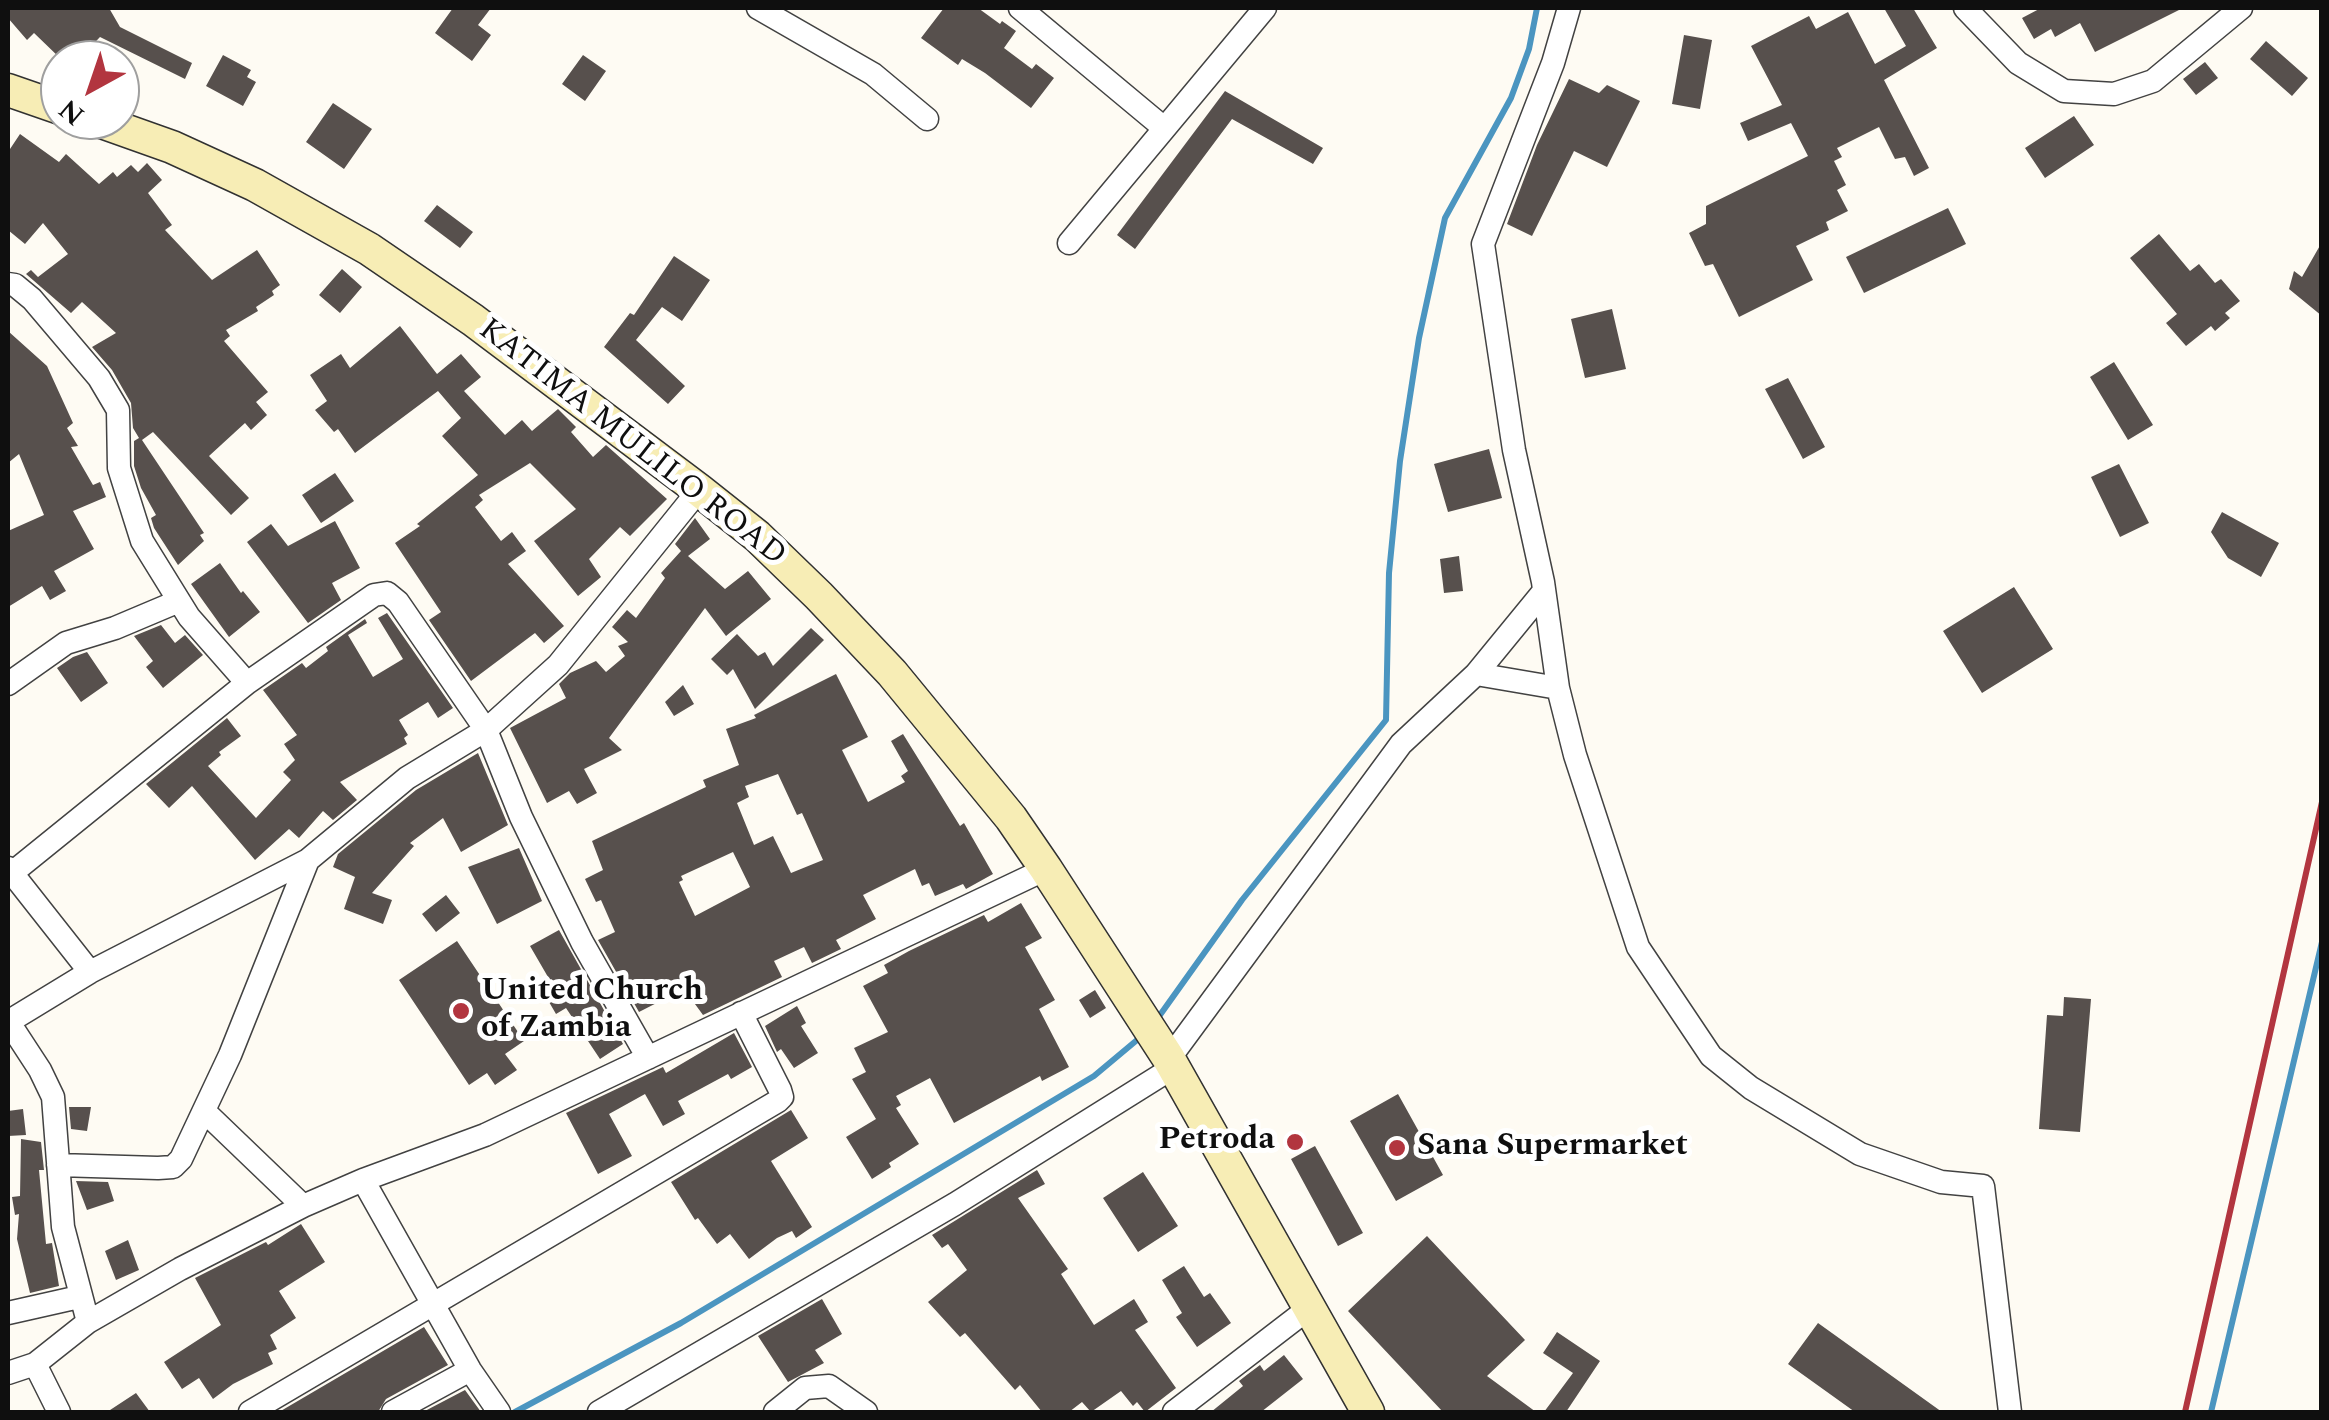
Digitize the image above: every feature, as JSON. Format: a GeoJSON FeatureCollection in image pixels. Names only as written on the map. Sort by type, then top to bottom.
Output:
{"type":"FeatureCollection","features":[{"type":"Feature","properties":{"kind":"main road"},"geometry":{"type":"LineString","coordinates":[[8,90],[40,101]]}},
{"type":"Feature","properties":{"kind":"main road","name":"KATIMA MULILO ROAD"},"geometry":{"type":"LineString","coordinates":[[140,136],[256,185],[369,249],[473,320],[699,490],[769,548],[892,673],[1011,818],[1161,1046],[1368,1412]]}},
{"type":"Feature","properties":{"kind":"street"},"geometry":{"type":"LineString","coordinates":[[758,8],[872,74],[928,119]]}},
{"type":"Feature","properties":{"kind":"street"},"geometry":{"type":"LineString","coordinates":[[1020,8],[1164,128]]}},
{"type":"Feature","properties":{"kind":"street"},"geometry":{"type":"LineString","coordinates":[[1069,243],[1265,8]]}},
{"type":"Feature","properties":{"kind":"street"},"geometry":{"type":"LineString","coordinates":[[1569,8],[1483,244],[1514,450],[1544,591],[1558,688],[1575,755],[1638,947],[1711,1056],[1751,1088],[1860,1154],[1940,1182],[1983,1186],[2010,1412]]}},
{"type":"Feature","properties":{"kind":"street"},"geometry":{"type":"LineString","coordinates":[[1965,8],[2018,62],[2064,90],[2114,94],[2153,81],[2241,8]]}},
{"type":"Feature","properties":{"kind":"street"},"geometry":{"type":"LineString","coordinates":[[8,284],[23,292],[56,326],[99,378],[118,410],[119,468],[142,541],[189,618],[247,683]]}},
{"type":"Feature","properties":{"kind":"street"},"geometry":{"type":"LineString","coordinates":[[88,1322],[63,1227],[53,1097],[8,1021],[90,972],[308,860],[407,778],[486,730],[558,665],[699,490]]}},
{"type":"Feature","properties":{"kind":"street"},"geometry":{"type":"LineString","coordinates":[[599,1412],[955,1204],[1161,1046],[1400,744],[1476,674],[1544,591]]}},
{"type":"Feature","properties":{"kind":"street"},"geometry":{"type":"LineString","coordinates":[[90,972],[10,870],[247,683],[374,594],[386,593],[398,602],[486,730],[520,817],[648,1058]]}},
{"type":"Feature","properties":{"kind":"street"},"geometry":{"type":"LineString","coordinates":[[8,684],[66,642],[115,628],[179,601]]}},
{"type":"Feature","properties":{"kind":"street"},"geometry":{"type":"LineString","coordinates":[[1476,674],[1558,688]]}},
{"type":"Feature","properties":{"kind":"street"},"geometry":{"type":"LineString","coordinates":[[58,1165],[172,1168],[181,1160],[230,1056],[308,860]]}},
{"type":"Feature","properties":{"kind":"street"},"geometry":{"type":"LineString","coordinates":[[8,1373],[35,1364],[88,1322],[180,1269],[303,1206],[485,1134],[1046,869]]}},
{"type":"Feature","properties":{"kind":"street"},"geometry":{"type":"LineString","coordinates":[[250,1412],[778,1101],[782,1096],[780,1090],[741,1013]]}},
{"type":"Feature","properties":{"kind":"street"},"geometry":{"type":"LineString","coordinates":[[204,1110],[303,1206]]}},
{"type":"Feature","properties":{"kind":"street"},"geometry":{"type":"LineString","coordinates":[[362,1180],[470,1370],[499,1412]]}},
{"type":"Feature","properties":{"kind":"street"},"geometry":{"type":"LineString","coordinates":[[8,1313],[79,1297]]}},
{"type":"Feature","properties":{"kind":"street"},"geometry":{"type":"LineString","coordinates":[[1174,1412],[1308,1309]]}},
{"type":"Feature","properties":{"kind":"street"},"geometry":{"type":"LineString","coordinates":[[35,1364],[59,1412]]}},
{"type":"Feature","properties":{"kind":"street"},"geometry":{"type":"LineString","coordinates":[[394,1412],[470,1370]]}},
{"type":"Feature","properties":{"kind":"street"},"geometry":{"type":"LineString","coordinates":[[775,1412],[805,1388],[829,1386],[866,1412]]}},
{"type":"Feature","properties":{"kind":"building"},"geometry":{"type":"Polygon","coordinates":[[[8,8],[109,8],[120,27],[192,63],[185,79],[140,57],[140,40],[41,40],[34,33],[27,40],[8,18],[8,8]]]}},
{"type":"Feature","properties":{"kind":"building"},"geometry":{"type":"Polygon","coordinates":[[[453,8],[491,8],[478,25],[491,35],[472,61],[435,33],[453,8]]]}},
{"type":"Feature","properties":{"kind":"building"},"geometry":{"type":"Polygon","coordinates":[[[944,8],[978,8],[1016,31],[1004,48],[1032,69],[1036,64],[1054,78],[1031,108],[985,73],[962,59],[958,65],[921,38],[944,8]]]}},
{"type":"Feature","properties":{"kind":"building"},"geometry":{"type":"Polygon","coordinates":[[[1884,8],[1913,8],[1937,48],[1884,80],[1929,168],[1914,176],[1905,157],[1895,159],[1879,127],[1837,148],[1842,157],[1834,161],[1846,185],[1837,190],[1848,211],[1826,222],[1829,230],[1796,246],[1813,280],[1739,317],[1713,264],[1705,266],[1689,233],[1706,224],[1706,206],[1808,156],[1791,123],[1748,141],[1740,123],[1782,105],[1751,46],[1809,16],[1816,29],[1848,12],[1875,64],[1906,46],[1884,8]]]}},
{"type":"Feature","properties":{"kind":"building"},"geometry":{"type":"Polygon","coordinates":[[[2041,8],[2183,8],[2095,52],[2080,23],[2055,37],[2051,29],[2034,39],[2022,18],[2041,8]]]}},
{"type":"Feature","properties":{"kind":"building"},"geometry":{"type":"Polygon","coordinates":[[[1684,35],[1712,40],[1700,109],[1672,104],[1684,35]]]}},
{"type":"Feature","properties":{"kind":"building"},"geometry":{"type":"Polygon","coordinates":[[[2266,41],[2308,78],[2292,96],[2250,59],[2266,41]]]}},
{"type":"Feature","properties":{"kind":"building"},"geometry":{"type":"Polygon","coordinates":[[[223,55],[251,70],[247,77],[256,82],[243,106],[206,86],[223,55]]]}},
{"type":"Feature","properties":{"kind":"building"},"geometry":{"type":"Polygon","coordinates":[[[583,55],[606,71],[585,101],[562,84],[583,55]]]}},
{"type":"Feature","properties":{"kind":"building"},"geometry":{"type":"Polygon","coordinates":[[[2205,62],[2218,78],[2196,95],[2183,79],[2205,62]]]}},
{"type":"Feature","properties":{"kind":"building"},"geometry":{"type":"Polygon","coordinates":[[[1569,79],[1599,93],[1607,85],[1640,101],[1607,167],[1574,151],[1532,236],[1507,224],[1537,145],[1569,79]]]}},
{"type":"Feature","properties":{"kind":"building"},"geometry":{"type":"Polygon","coordinates":[[[1225,91],[1323,148],[1313,164],[1232,119],[1135,249],[1117,235],[1225,91]]]}},
{"type":"Feature","properties":{"kind":"building"},"geometry":{"type":"Polygon","coordinates":[[[333,103],[372,129],[344,169],[306,142],[333,103]]]}},
{"type":"Feature","properties":{"kind":"building"},"geometry":{"type":"Polygon","coordinates":[[[2074,116],[2094,145],[2045,178],[2025,148],[2074,116]]]}},
{"type":"Feature","properties":{"kind":"building"},"geometry":{"type":"Polygon","coordinates":[[[20,134],[59,162],[66,154],[99,184],[113,172],[117,177],[131,165],[138,172],[147,163],[162,180],[148,193],[172,225],[165,230],[212,280],[257,250],[280,285],[272,291],[274,295],[256,307],[258,311],[226,330],[230,336],[224,341],[268,392],[256,402],[267,415],[251,430],[245,423],[209,456],[249,498],[231,515],[153,432],[142,440],[204,533],[200,535],[204,541],[178,565],[154,528],[151,518],[156,515],[134,466],[134,441],[139,438],[133,428],[131,403],[112,370],[92,347],[116,333],[82,302],[71,313],[26,274],[31,270],[38,277],[68,254],[43,223],[25,244],[8,230],[8,152],[20,134]]]}},
{"type":"Feature","properties":{"kind":"building"},"geometry":{"type":"Polygon","coordinates":[[[437,205],[473,232],[460,248],[424,221],[437,205]]]}},
{"type":"Feature","properties":{"kind":"building"},"geometry":{"type":"Polygon","coordinates":[[[1948,208],[1966,244],[1864,293],[1846,257],[1948,208]]]}},
{"type":"Feature","properties":{"kind":"building"},"geometry":{"type":"Polygon","coordinates":[[[2159,234],[2190,271],[2199,264],[2215,283],[2221,279],[2240,301],[2225,313],[2230,318],[2215,331],[2211,326],[2186,346],[2166,323],[2177,314],[2130,258],[2159,234]]]}},
{"type":"Feature","properties":{"kind":"building"},"geometry":{"type":"Polygon","coordinates":[[[2322,242],[2322,316],[2289,289],[2294,271],[2302,277],[2322,242]]]}},
{"type":"Feature","properties":{"kind":"building"},"geometry":{"type":"Polygon","coordinates":[[[674,256],[710,280],[682,321],[662,307],[636,340],[685,386],[668,404],[604,347],[630,313],[634,315],[674,256]]]}},
{"type":"Feature","properties":{"kind":"building"},"geometry":{"type":"Polygon","coordinates":[[[342,269],[362,287],[340,313],[319,295],[342,269]]]}},
{"type":"Feature","properties":{"kind":"building"},"geometry":{"type":"Polygon","coordinates":[[[1612,309],[1626,369],[1585,378],[1571,319],[1612,309]]]}},
{"type":"Feature","properties":{"kind":"building"},"geometry":{"type":"Polygon","coordinates":[[[400,326],[437,374],[461,354],[481,377],[464,391],[505,435],[522,420],[532,431],[558,409],[576,427],[571,432],[593,457],[606,445],[667,499],[630,536],[620,527],[589,559],[601,577],[578,596],[534,541],[576,509],[530,463],[479,495],[483,500],[475,507],[501,541],[512,532],[526,551],[508,564],[564,626],[544,643],[535,633],[471,681],[429,620],[441,612],[395,543],[478,475],[442,436],[461,418],[438,391],[355,453],[338,429],[334,432],[315,410],[327,401],[310,375],[341,354],[350,368],[400,326]]]}},
{"type":"Feature","properties":{"kind":"building"},"geometry":{"type":"Polygon","coordinates":[[[8,331],[47,366],[73,423],[67,428],[78,446],[71,447],[93,485],[100,482],[106,497],[73,511],[94,549],[54,571],[66,591],[50,600],[42,586],[8,607],[8,531],[44,515],[19,454],[8,463],[8,331]]]}},
{"type":"Feature","properties":{"kind":"building"},"geometry":{"type":"Polygon","coordinates":[[[2114,362],[2153,425],[2128,440],[2090,377],[2114,362]]]}},
{"type":"Feature","properties":{"kind":"building"},"geometry":{"type":"Polygon","coordinates":[[[1788,378],[1825,447],[1803,459],[1765,389],[1788,378]]]}},
{"type":"Feature","properties":{"kind":"building"},"geometry":{"type":"Polygon","coordinates":[[[1489,449],[1502,498],[1448,512],[1434,464],[1489,449]]]}},
{"type":"Feature","properties":{"kind":"building"},"geometry":{"type":"Polygon","coordinates":[[[2119,464],[2149,523],[2120,537],[2091,477],[2119,464]]]}},
{"type":"Feature","properties":{"kind":"building"},"geometry":{"type":"Polygon","coordinates":[[[335,473],[354,501],[321,523],[302,495],[335,473]]]}},
{"type":"Feature","properties":{"kind":"building"},"geometry":{"type":"Polygon","coordinates":[[[2222,512],[2279,543],[2261,577],[2228,558],[2211,532],[2222,512]]]}},
{"type":"Feature","properties":{"kind":"building"},"geometry":{"type":"Polygon","coordinates":[[[695,518],[710,539],[688,556],[725,589],[748,571],[771,599],[726,636],[705,608],[609,738],[622,750],[584,769],[597,793],[577,804],[569,791],[547,803],[510,728],[566,698],[559,684],[570,673],[596,661],[606,672],[625,656],[618,646],[628,642],[612,627],[627,610],[636,618],[665,578],[661,573],[681,551],[675,544],[695,518]]]}},
{"type":"Feature","properties":{"kind":"building"},"geometry":{"type":"Polygon","coordinates":[[[335,521],[360,568],[332,583],[341,600],[308,623],[247,542],[271,524],[288,546],[335,521]]]}},
{"type":"Feature","properties":{"kind":"building"},"geometry":{"type":"Polygon","coordinates":[[[1459,556],[1463,591],[1444,593],[1440,559],[1459,556]]]}},
{"type":"Feature","properties":{"kind":"building"},"geometry":{"type":"Polygon","coordinates":[[[220,563],[260,612],[229,637],[191,584],[220,563]]]}},
{"type":"Feature","properties":{"kind":"building"},"geometry":{"type":"Polygon","coordinates":[[[2014,587],[2053,649],[1982,693],[1943,631],[2014,587]]]}},
{"type":"Feature","properties":{"kind":"building"},"geometry":{"type":"Polygon","coordinates":[[[387,613],[453,708],[438,718],[428,702],[399,720],[408,735],[404,738],[407,744],[340,782],[357,800],[333,820],[323,811],[299,838],[289,829],[255,860],[192,786],[169,808],[146,784],[227,718],[241,736],[208,766],[256,818],[291,780],[283,772],[295,760],[284,744],[297,735],[263,690],[302,663],[306,668],[328,651],[326,647],[365,619],[367,623],[348,635],[373,677],[403,659],[378,618],[387,613]]]}},
{"type":"Feature","properties":{"kind":"building"},"geometry":{"type":"Polygon","coordinates":[[[161,625],[175,643],[185,635],[203,655],[163,688],[146,667],[153,661],[134,636],[161,625]]]}},
{"type":"Feature","properties":{"kind":"building"},"geometry":{"type":"Polygon","coordinates":[[[811,628],[824,640],[755,709],[733,669],[727,675],[711,659],[737,634],[758,656],[765,652],[773,666],[811,628]]]}},
{"type":"Feature","properties":{"kind":"building"},"geometry":{"type":"Polygon","coordinates":[[[87,652],[108,683],[81,702],[57,668],[87,652]]]}},
{"type":"Feature","properties":{"kind":"building"},"geometry":{"type":"Polygon","coordinates":[[[836,674],[868,737],[842,750],[868,802],[905,782],[901,776],[908,771],[891,741],[903,734],[960,826],[964,823],[993,874],[966,889],[963,884],[935,896],[929,883],[922,886],[915,869],[863,895],[876,919],[836,940],[841,949],[812,963],[804,947],[774,961],[782,977],[703,1015],[684,989],[639,1012],[598,940],[615,932],[601,900],[596,902],[585,879],[603,870],[592,841],[706,787],[703,780],[739,765],[726,729],[756,718],[754,715],[836,674]],[[778,774],[745,786],[749,797],[737,803],[754,845],[773,836],[791,873],[823,860],[802,813],[797,815],[778,774]],[[733,852],[681,876],[683,880],[679,882],[695,916],[750,887],[733,852]]]}},
{"type":"Feature","properties":{"kind":"building"},"geometry":{"type":"Polygon","coordinates":[[[683,685],[694,704],[674,716],[665,702],[683,685]]]}},
{"type":"Feature","properties":{"kind":"building"},"geometry":{"type":"Polygon","coordinates":[[[478,753],[508,825],[461,852],[443,818],[410,843],[414,846],[372,893],[392,900],[383,924],[344,909],[355,877],[333,867],[338,854],[416,790],[478,753]]]}},
{"type":"Feature","properties":{"kind":"building"},"geometry":{"type":"Polygon","coordinates":[[[519,848],[542,901],[497,924],[468,867],[519,848]]]}},
{"type":"Feature","properties":{"kind":"building"},"geometry":{"type":"Polygon","coordinates":[[[446,895],[460,913],[436,932],[422,914],[446,895]]]}},
{"type":"Feature","properties":{"kind":"building"},"geometry":{"type":"Polygon","coordinates":[[[1021,903],[1042,938],[1025,947],[1055,1000],[1039,1009],[1069,1067],[1042,1081],[1040,1076],[954,1123],[930,1078],[896,1096],[901,1105],[896,1108],[919,1144],[872,1179],[846,1137],[876,1119],[852,1079],[866,1072],[854,1048],[888,1032],[863,986],[888,973],[884,965],[909,951],[984,915],[988,922],[1021,903]]]}},
{"type":"Feature","properties":{"kind":"building"},"geometry":{"type":"Polygon","coordinates":[[[559,930],[623,1044],[600,1059],[566,1008],[556,1014],[538,983],[548,977],[530,946],[559,930]]]}},
{"type":"Feature","properties":{"kind":"building","name":"United Church of Zambia"},"geometry":{"type":"Polygon","coordinates":[[[457,941],[524,1041],[505,1054],[517,1070],[495,1085],[487,1073],[469,1085],[399,980],[457,941]]]}},
{"type":"Feature","properties":{"kind":"building"},"geometry":{"type":"Polygon","coordinates":[[[1095,990],[1106,1008],[1090,1018],[1079,1000],[1095,990]]]}},
{"type":"Feature","properties":{"kind":"building"},"geometry":{"type":"Polygon","coordinates":[[[2064,997],[2091,999],[2080,1132],[2039,1129],[2047,1015],[2063,1016],[2064,997]]]}},
{"type":"Feature","properties":{"kind":"building"},"geometry":{"type":"Polygon","coordinates":[[[797,1006],[806,1023],[801,1026],[818,1053],[794,1068],[781,1049],[777,1052],[765,1026],[797,1006]]]}},
{"type":"Feature","properties":{"kind":"building"},"geometry":{"type":"Polygon","coordinates":[[[734,1033],[752,1067],[731,1079],[728,1074],[678,1101],[685,1114],[663,1126],[645,1094],[609,1114],[632,1156],[598,1174],[566,1113],[663,1067],[666,1073],[734,1033]]]}},
{"type":"Feature","properties":{"kind":"building","name":"Sana Supermarket"},"geometry":{"type":"Polygon","coordinates":[[[1398,1094],[1443,1175],[1396,1201],[1350,1121],[1398,1094]]]}},
{"type":"Feature","properties":{"kind":"building"},"geometry":{"type":"Polygon","coordinates":[[[69,1107],[91,1107],[87,1131],[71,1129],[69,1107]]]}},
{"type":"Feature","properties":{"kind":"building"},"geometry":{"type":"Polygon","coordinates":[[[23,1109],[26,1135],[8,1136],[8,1111],[23,1109]]]}},
{"type":"Feature","properties":{"kind":"building"},"geometry":{"type":"Polygon","coordinates":[[[791,1110],[808,1138],[771,1161],[812,1227],[796,1238],[792,1231],[777,1238],[749,1259],[730,1234],[717,1244],[698,1218],[695,1220],[671,1182],[791,1110]]]}},
{"type":"Feature","properties":{"kind":"building"},"geometry":{"type":"Polygon","coordinates":[[[21,1139],[41,1142],[44,1170],[39,1170],[46,1244],[52,1243],[59,1286],[30,1293],[17,1239],[19,1214],[15,1215],[12,1197],[20,1196],[21,1139]]]}},
{"type":"Feature","properties":{"kind":"building"},"geometry":{"type":"Polygon","coordinates":[[[1315,1146],[1363,1233],[1338,1246],[1291,1159],[1315,1146]]]}},
{"type":"Feature","properties":{"kind":"building"},"geometry":{"type":"Polygon","coordinates":[[[1037,1170],[1045,1184],[1018,1198],[1068,1269],[1061,1274],[1094,1325],[1134,1299],[1148,1322],[1135,1330],[1176,1388],[1145,1412],[1137,1402],[1133,1406],[1121,1391],[1091,1412],[1082,1402],[1069,1412],[1042,1412],[1020,1385],[1015,1390],[965,1333],[960,1337],[928,1302],[967,1270],[948,1244],[942,1248],[932,1235],[1037,1170]]]}},
{"type":"Feature","properties":{"kind":"building"},"geometry":{"type":"Polygon","coordinates":[[[1143,1172],[1178,1226],[1138,1252],[1103,1198],[1143,1172]]]}},
{"type":"Feature","properties":{"kind":"building"},"geometry":{"type":"Polygon","coordinates":[[[76,1181],[108,1182],[114,1201],[87,1210],[76,1181]]]}},
{"type":"Feature","properties":{"kind":"building"},"geometry":{"type":"Polygon","coordinates":[[[301,1224],[325,1262],[279,1291],[296,1318],[270,1335],[277,1349],[268,1353],[273,1364],[213,1399],[199,1378],[182,1389],[164,1362],[221,1325],[195,1278],[266,1242],[268,1245],[301,1224]]]}},
{"type":"Feature","properties":{"kind":"building"},"geometry":{"type":"Polygon","coordinates":[[[1427,1236],[1525,1340],[1487,1376],[1536,1412],[1443,1412],[1348,1311],[1427,1236]]]}},
{"type":"Feature","properties":{"kind":"building"},"geometry":{"type":"Polygon","coordinates":[[[128,1240],[139,1270],[116,1280],[105,1251],[128,1240]]]}},
{"type":"Feature","properties":{"kind":"building"},"geometry":{"type":"Polygon","coordinates":[[[1184,1266],[1204,1297],[1210,1293],[1231,1323],[1197,1347],[1176,1317],[1182,1313],[1162,1280],[1184,1266]]]}},
{"type":"Feature","properties":{"kind":"building"},"geometry":{"type":"Polygon","coordinates":[[[822,1299],[842,1334],[815,1350],[824,1363],[788,1382],[758,1336],[822,1299]]]}},
{"type":"Feature","properties":{"kind":"building"},"geometry":{"type":"Polygon","coordinates":[[[1818,1323],[1942,1412],[1855,1412],[1788,1364],[1818,1323]]]}},
{"type":"Feature","properties":{"kind":"building"},"geometry":{"type":"Polygon","coordinates":[[[424,1327],[448,1365],[386,1399],[378,1412],[279,1412],[424,1327]]]}},
{"type":"Feature","properties":{"kind":"building"},"geometry":{"type":"Polygon","coordinates":[[[1557,1332],[1600,1361],[1566,1412],[1544,1412],[1573,1373],[1543,1353],[1557,1332]]]}},
{"type":"Feature","properties":{"kind":"building"},"geometry":{"type":"Polygon","coordinates":[[[1284,1355],[1303,1379],[1261,1412],[1211,1412],[1243,1386],[1239,1381],[1260,1365],[1264,1371],[1284,1355]]]}},
{"type":"Feature","properties":{"kind":"building"},"geometry":{"type":"Polygon","coordinates":[[[465,1390],[481,1412],[423,1412],[465,1390]]]}},
{"type":"Feature","properties":{"kind":"building"},"geometry":{"type":"Polygon","coordinates":[[[136,1393],[150,1412],[107,1412],[136,1393]]]}},
{"type":"Feature","properties":{"kind":"waterway"},"geometry":{"type":"LineString","coordinates":[[1155,1022],[1242,900],[1386,720],[1389,573],[1400,461],[1419,338],[1445,218],[1511,98],[1529,49],[1537,8]]}},
{"type":"Feature","properties":{"kind":"waterway"},"geometry":{"type":"LineString","coordinates":[[2211,1412],[2322,942]]}},
{"type":"Feature","properties":{"kind":"waterway"},"geometry":{"type":"LineString","coordinates":[[515,1412],[681,1323],[1094,1076],[1143,1035]]}},
{"type":"Feature","properties":{"kind":"railway"},"geometry":{"type":"LineString","coordinates":[[2185,1412],[2322,802]]}},
{"type":"Feature","properties":{"kind":"place","name":"United Church of Zambia"},"geometry":{"type":"Point","coordinates":[461,1011]}},
{"type":"Feature","properties":{"kind":"place","name":"Petroda"},"geometry":{"type":"Point","coordinates":[1295,1142]}},
{"type":"Feature","properties":{"kind":"place","name":"Sana Supermarket"},"geometry":{"type":"Point","coordinates":[1397,1148]}}]}
